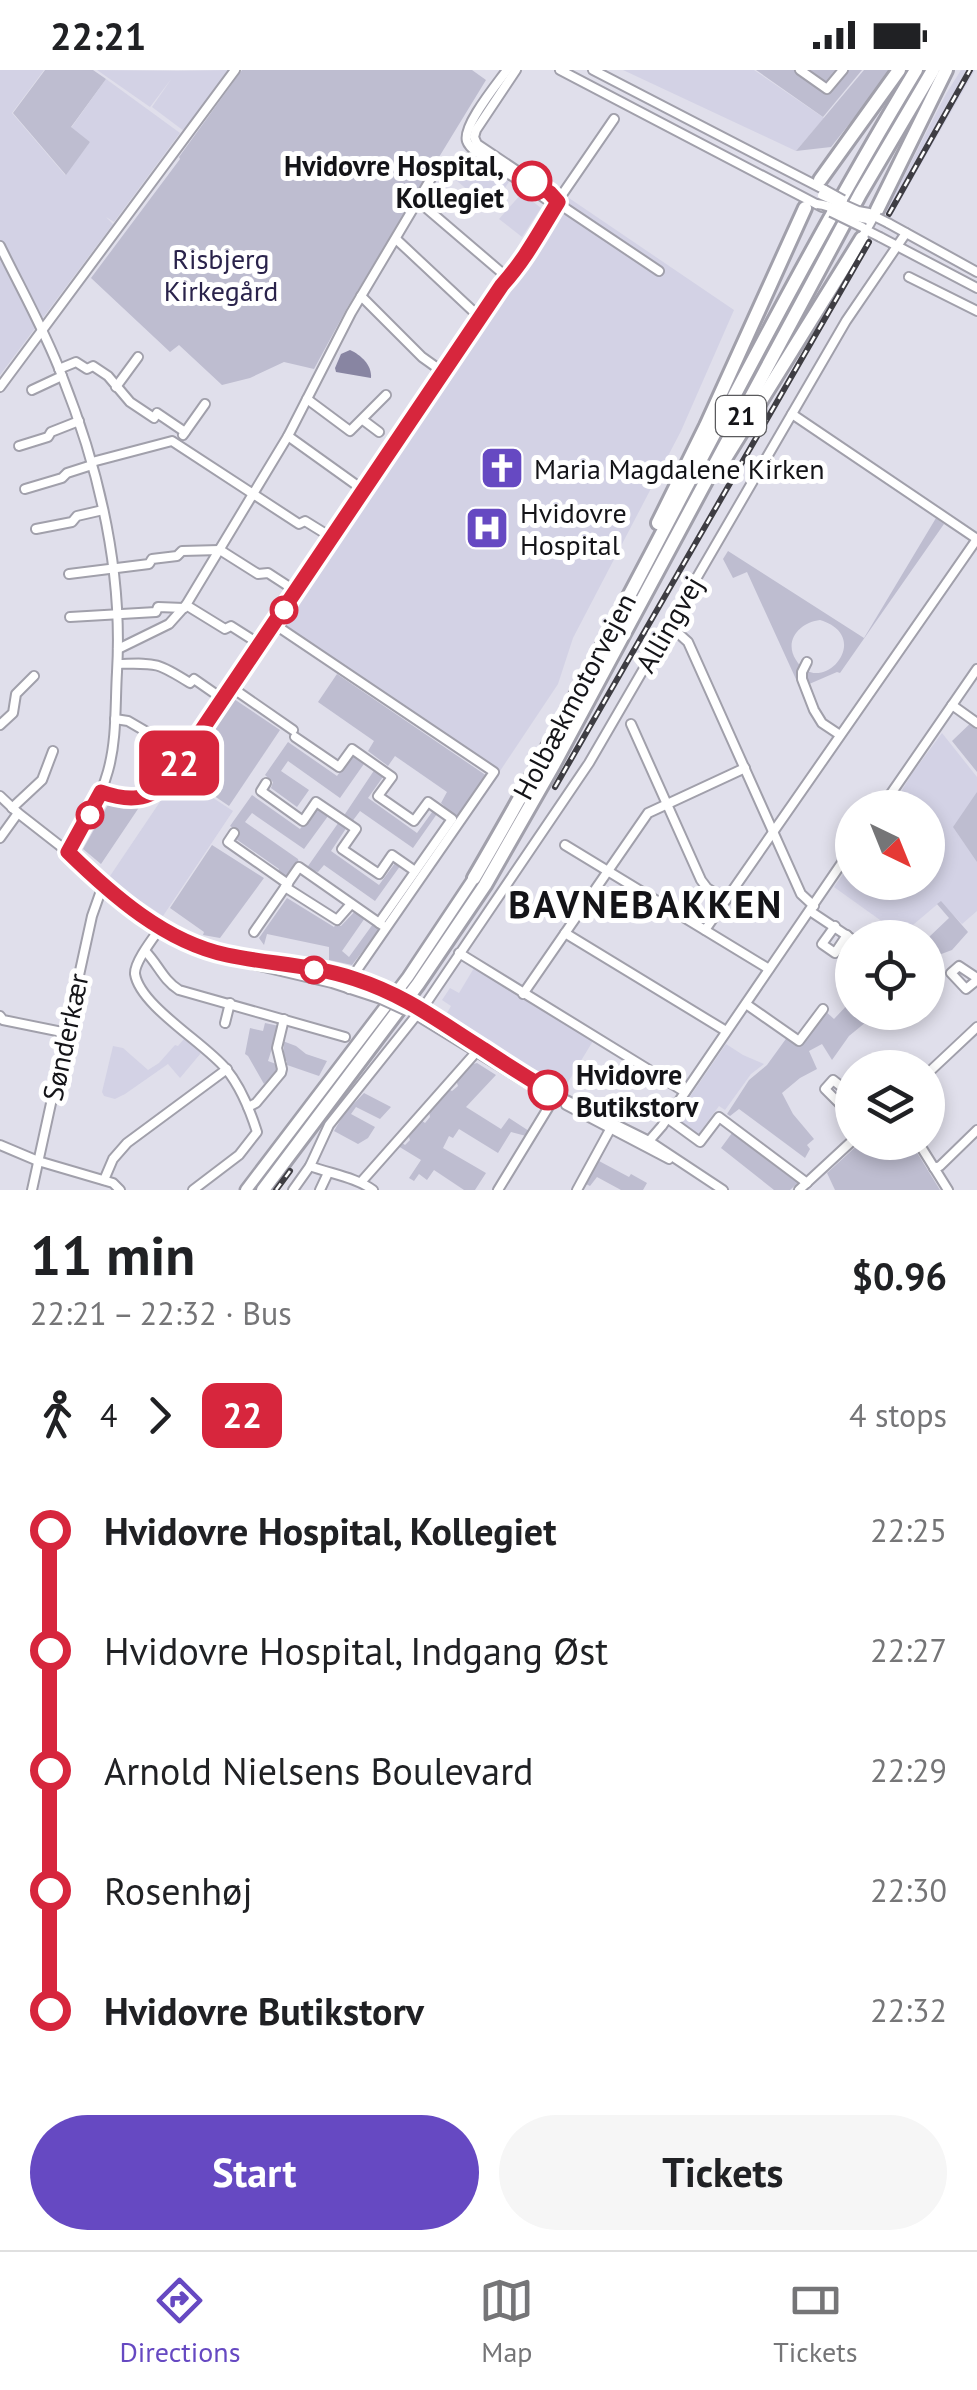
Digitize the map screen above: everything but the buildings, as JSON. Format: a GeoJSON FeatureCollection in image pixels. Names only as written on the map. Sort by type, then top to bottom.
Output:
{"type":"FeatureCollection","features":[{"type":"Feature","properties":{"kind":"highway"},"geometry":{"type":"LineString","coordinates":[[578,690],[589,659],[816,195],[898,70]]}},
{"type":"Feature","properties":{"kind":"highway","name":"Holbækmotorvejen"},"geometry":{"type":"LineString","coordinates":[[474,878],[830,220],[916,70]]}},
{"type":"Feature","properties":{"kind":"highway","name":"Holbækmotorvejen"},"geometry":{"type":"LineString","coordinates":[[263,1190],[418,984],[485,885],[860,194],[932,70]]}},
{"type":"Feature","properties":{"kind":"highway"},"geometry":{"type":"LineString","coordinates":[[705,482],[731,451],[870,223],[946,70]]}},
{"type":"Feature","properties":{"kind":"main road","name":"Holbækmotorvejen"},"geometry":{"type":"LineString","coordinates":[[246,1190],[408,977],[474,878]]}},
{"type":"Feature","properties":{"kind":"street"},"geometry":{"type":"LineString","coordinates":[[506,70],[469,126],[466,140],[478,154],[546,199],[558,202]]}},
{"type":"Feature","properties":{"kind":"street"},"geometry":{"type":"LineString","coordinates":[[516,70],[476,130],[477,144],[659,272]]}},
{"type":"Feature","properties":{"kind":"street"},"geometry":{"type":"LineString","coordinates":[[560,70],[870,223],[880,237],[977,288]]}},
{"type":"Feature","properties":{"kind":"street"},"geometry":{"type":"LineString","coordinates":[[593,70],[816,195],[870,223],[888,223],[977,272]]}},
{"type":"Feature","properties":{"kind":"street"},"geometry":{"type":"LineString","coordinates":[[800,70],[827,89],[843,70]]}},
{"type":"Feature","properties":{"kind":"street"},"geometry":{"type":"LineString","coordinates":[[0,387],[221,89],[230,71]]}},
{"type":"Feature","properties":{"kind":"street"},"geometry":{"type":"LineString","coordinates":[[101,792],[130,799],[161,788],[614,119]]}},
{"type":"Feature","properties":{"kind":"street"},"geometry":{"type":"LineString","coordinates":[[118,649],[169,624],[185,607],[288,436],[361,296],[439,165]]}},
{"type":"Feature","properties":{"kind":"street"},"geometry":{"type":"LineString","coordinates":[[418,202],[502,272]]}},
{"type":"Feature","properties":{"kind":"street","name":"Allingvej"},"geometry":{"type":"LineString","coordinates":[[293,1190],[330,1125],[458,953],[589,763],[846,320],[906,234]]}},
{"type":"Feature","properties":{"kind":"street"},"geometry":{"type":"LineString","coordinates":[[396,238],[473,311]]}},
{"type":"Feature","properties":{"kind":"street"},"geometry":{"type":"LineString","coordinates":[[0,246],[61,373],[78,421],[92,463],[114,570],[118,664],[112,753],[101,792],[68,852]]}},
{"type":"Feature","properties":{"kind":"street"},"geometry":{"type":"LineString","coordinates":[[909,277],[977,312]]}},
{"type":"Feature","properties":{"kind":"street"},"geometry":{"type":"LineString","coordinates":[[361,296],[436,368]]}},
{"type":"Feature","properties":{"kind":"street"},"geometry":{"type":"LineString","coordinates":[[116,387],[138,356]]}},
{"type":"Feature","properties":{"kind":"street"},"geometry":{"type":"LineString","coordinates":[[32,390],[76,362],[88,369],[93,366],[108,376],[130,402],[154,418],[158,413],[186,432]]}},
{"type":"Feature","properties":{"kind":"street"},"geometry":{"type":"LineString","coordinates":[[307,400],[350,431],[386,395]]}},
{"type":"Feature","properties":{"kind":"street"},"geometry":{"type":"LineString","coordinates":[[25,489],[62,478],[92,463],[176,442],[205,404]]}},
{"type":"Feature","properties":{"kind":"street"},"geometry":{"type":"LineString","coordinates":[[705,930],[977,539],[792,414]]}},
{"type":"Feature","properties":{"kind":"street"},"geometry":{"type":"LineString","coordinates":[[363,420],[378,432]]}},
{"type":"Feature","properties":{"kind":"street"},"geometry":{"type":"LineString","coordinates":[[19,446],[48,437],[50,432],[78,421]]}},
{"type":"Feature","properties":{"kind":"street"},"geometry":{"type":"LineString","coordinates":[[288,436],[355,484]]}},
{"type":"Feature","properties":{"kind":"street"},"geometry":{"type":"LineString","coordinates":[[176,442],[299,524],[304,520],[326,534]]}},
{"type":"Feature","properties":{"kind":"street"},"geometry":{"type":"LineString","coordinates":[[36,529],[72,522],[77,516],[103,510]]}},
{"type":"Feature","properties":{"kind":"street"},"geometry":{"type":"LineString","coordinates":[[68,574],[149,564],[152,558],[177,556],[182,551],[220,550],[258,574],[268,573],[288,586]]}},
{"type":"Feature","properties":{"kind":"street"},"geometry":{"type":"LineString","coordinates":[[70,617],[185,607],[253,640]]}},
{"type":"Feature","properties":{"kind":"street"},"geometry":{"type":"LineString","coordinates":[[274,624],[494,772],[382,925]]}},
{"type":"Feature","properties":{"kind":"street"},"geometry":{"type":"LineString","coordinates":[[667,627],[688,642],[801,894],[834,926],[822,944],[835,953]]}},
{"type":"Feature","properties":{"kind":"street"},"geometry":{"type":"LineString","coordinates":[[807,662],[802,679],[814,710],[822,723],[840,736]]}},
{"type":"Feature","properties":{"kind":"street"},"geometry":{"type":"LineString","coordinates":[[118,664],[164,666],[190,684],[194,680],[217,695]]}},
{"type":"Feature","properties":{"kind":"street"},"geometry":{"type":"LineString","coordinates":[[893,790],[977,669]]}},
{"type":"Feature","properties":{"kind":"street"},"geometry":{"type":"LineString","coordinates":[[0,724],[12,712],[16,694],[34,676]]}},
{"type":"Feature","properties":{"kind":"street"},"geometry":{"type":"LineString","coordinates":[[231,686],[339,768],[352,749],[392,776],[378,796],[414,821],[428,802],[452,818],[382,925],[349,988]]}},
{"type":"Feature","properties":{"kind":"street"},"geometry":{"type":"LineString","coordinates":[[952,705],[977,723]]}},
{"type":"Feature","properties":{"kind":"street"},"geometry":{"type":"LineString","coordinates":[[115,718],[128,721],[176,749]]}},
{"type":"Feature","properties":{"kind":"street"},"geometry":{"type":"LineString","coordinates":[[631,724],[701,880],[726,900]]}},
{"type":"Feature","properties":{"kind":"street"},"geometry":{"type":"LineString","coordinates":[[0,838],[15,811],[42,780],[53,751]]}},
{"type":"Feature","properties":{"kind":"street"},"geometry":{"type":"LineString","coordinates":[[648,814],[745,768]]}},
{"type":"Feature","properties":{"kind":"street"},"geometry":{"type":"LineString","coordinates":[[266,784],[261,791],[303,820],[316,802],[356,829],[342,848],[378,874],[392,854],[416,871]]}},
{"type":"Feature","properties":{"kind":"street"},"geometry":{"type":"LineString","coordinates":[[523,994],[662,793]]}},
{"type":"Feature","properties":{"kind":"street"},"geometry":{"type":"LineString","coordinates":[[0,796],[103,886],[161,927],[198,947],[226,955],[353,978],[415,1009],[555,1097],[650,1144],[723,1190]]}},
{"type":"Feature","properties":{"kind":"street"},"geometry":{"type":"LineString","coordinates":[[234,833],[228,842],[337,920],[351,904]]}},
{"type":"Feature","properties":{"kind":"street"},"geometry":{"type":"LineString","coordinates":[[565,846],[770,969]]}},
{"type":"Feature","properties":{"kind":"street"},"geometry":{"type":"LineString","coordinates":[[254,932],[299,867],[382,925]]}},
{"type":"Feature","properties":{"kind":"street"},"geometry":{"type":"LineString","coordinates":[[650,1144],[835,874]]}},
{"type":"Feature","properties":{"kind":"street","name":"Sønderkær"},"geometry":{"type":"LineString","coordinates":[[32,1190],[92,916],[103,886]]}},
{"type":"Feature","properties":{"kind":"street"},"geometry":{"type":"LineString","coordinates":[[161,927],[136,966],[138,982],[163,1014],[226,1069],[248,1107],[256,1132],[233,1161],[192,1190]]}},
{"type":"Feature","properties":{"kind":"street"},"geometry":{"type":"LineString","coordinates":[[565,934],[726,1031]]}},
{"type":"Feature","properties":{"kind":"street"},"geometry":{"type":"LineString","coordinates":[[146,950],[169,984],[179,990],[345,1037]]}},
{"type":"Feature","properties":{"kind":"street"},"geometry":{"type":"LineString","coordinates":[[458,953],[685,1092]]}},
{"type":"Feature","properties":{"kind":"street"},"geometry":{"type":"LineString","coordinates":[[226,955],[383,995]]}},
{"type":"Feature","properties":{"kind":"street"},"geometry":{"type":"LineString","coordinates":[[224,1023],[230,1003]]}},
{"type":"Feature","properties":{"kind":"street"},"geometry":{"type":"LineString","coordinates":[[746,1004],[799,1041],[823,1009]]}},
{"type":"Feature","properties":{"kind":"street"},"geometry":{"type":"LineString","coordinates":[[0,1016],[66,1033]]}},
{"type":"Feature","properties":{"kind":"street"},"geometry":{"type":"LineString","coordinates":[[248,1107],[256,1104],[281,1074],[278,1048],[284,1019]]}},
{"type":"Feature","properties":{"kind":"street"},"geometry":{"type":"LineString","coordinates":[[945,1057],[977,1027]]}},
{"type":"Feature","properties":{"kind":"street"},"geometry":{"type":"LineString","coordinates":[[966,1037],[977,1047]]}},
{"type":"Feature","properties":{"kind":"street"},"geometry":{"type":"LineString","coordinates":[[362,1181],[478,1050]]}},
{"type":"Feature","properties":{"kind":"street"},"geometry":{"type":"LineString","coordinates":[[104,1180],[112,1160],[127,1143],[226,1069]]}},
{"type":"Feature","properties":{"kind":"street"},"geometry":{"type":"LineString","coordinates":[[498,1190],[555,1097]]}},
{"type":"Feature","properties":{"kind":"street"},"geometry":{"type":"LineString","coordinates":[[664,1122],[700,1142],[718,1117],[807,1183]]}},
{"type":"Feature","properties":{"kind":"street"},"geometry":{"type":"LineString","coordinates":[[577,1190],[613,1125]]}},
{"type":"Feature","properties":{"kind":"street"},"geometry":{"type":"LineString","coordinates":[[934,1168],[977,1130]]}},
{"type":"Feature","properties":{"kind":"street"},"geometry":{"type":"LineString","coordinates":[[650,1144],[715,1190]]}},
{"type":"Feature","properties":{"kind":"street"},"geometry":{"type":"LineString","coordinates":[[0,1145],[104,1180],[120,1190]]}},
{"type":"Feature","properties":{"kind":"street"},"geometry":{"type":"LineString","coordinates":[[799,1190],[835,1157]]}},
{"type":"Feature","properties":{"kind":"street"},"geometry":{"type":"LineString","coordinates":[[929,1160],[948,1190]]}},
{"type":"Feature","properties":{"kind":"street"},"geometry":{"type":"LineString","coordinates":[[310,1166],[362,1181],[372,1190]]}},
{"type":"Feature","properties":{"kind":"street"},"geometry":{"type":"LineString","coordinates":[[320,1190],[328,1173]]}},
{"type":"Feature","properties":{"kind":"shaded area"},"geometry":{"type":"Polygon","coordinates":[[[0,70],[44,70],[12,113],[65,175],[90,142],[71,128],[106,79],[180,133],[114,222],[106,217],[113,224],[0,375],[0,70]]]}},
{"type":"Feature","properties":{"kind":"shaded area"},"geometry":{"type":"Polygon","coordinates":[[[97,70],[229,70],[184,131],[152,107],[172,78],[150,107],[97,70]]]}},
{"type":"Feature","properties":{"kind":"shaded area"},"geometry":{"type":"Polygon","coordinates":[[[623,70],[754,70],[824,118],[796,151],[623,70]]]}},
{"type":"Feature","properties":{"kind":"shaded area"},"geometry":{"type":"Polygon","coordinates":[[[961,70],[975,70],[892,215],[885,213],[946,94],[961,70]]]}},
{"type":"Feature","properties":{"kind":"shaded area"},"geometry":{"type":"Polygon","coordinates":[[[468,154],[509,182],[490,209],[443,169],[452,157],[468,154]]]}},
{"type":"Feature","properties":{"kind":"shaded area"},"geometry":{"type":"Polygon","coordinates":[[[522,193],[541,208],[522,237],[499,219],[522,193]]]}},
{"type":"Feature","properties":{"kind":"shaded area","name":"Hvidovre Hospital"},"geometry":{"type":"Polygon","coordinates":[[[566,196],[734,310],[681,431],[573,638],[558,684],[500,771],[279,625],[566,196]]]}},
{"type":"Feature","properties":{"kind":"shaded area"},"geometry":{"type":"Polygon","coordinates":[[[350,350],[365,361],[371,378],[336,372],[341,354],[350,350]]]}},
{"type":"Feature","properties":{"kind":"shaded area"},"geometry":{"type":"Polygon","coordinates":[[[942,733],[977,777],[977,911],[962,924],[940,902],[919,920],[880,920],[852,900],[945,900],[945,790],[902,790],[942,733]]]}},
{"type":"Feature","properties":{"kind":"shaded area"},"geometry":{"type":"Polygon","coordinates":[[[178,775],[233,811],[163,916],[108,879],[178,775]]]}},
{"type":"Feature","properties":{"kind":"shaded area"},"geometry":{"type":"Polygon","coordinates":[[[474,968],[593,1041],[562,1092],[447,1013],[451,1006],[442,1000],[450,988],[459,993],[474,968]]]}},
{"type":"Feature","properties":{"kind":"shaded area"},"geometry":{"type":"Polygon","coordinates":[[[184,1039],[201,1053],[180,1078],[168,1064],[115,1099],[104,1096],[113,1046],[123,1048],[148,1070],[184,1039]]]}},
{"type":"Feature","properties":{"kind":"shaded area"},"geometry":{"type":"Polygon","coordinates":[[[726,1044],[764,1064],[751,1074],[725,1110],[719,1106],[700,1132],[700,1138],[674,1120],[726,1044]]]}},
{"type":"Feature","properties":{"kind":"green space"},"geometry":{"type":"Polygon","coordinates":[[[45,70],[93,70],[106,79],[71,127],[90,142],[66,175],[13,113],[45,70]]]}},
{"type":"Feature","properties":{"kind":"green space","name":"Risbjerg Kirkegård"},"geometry":{"type":"Polygon","coordinates":[[[242,70],[472,70],[486,80],[314,369],[284,362],[250,378],[222,385],[179,345],[170,352],[91,278],[242,70]]]}},
{"type":"Feature","properties":{"kind":"green space"},"geometry":{"type":"Polygon","coordinates":[[[756,70],[862,70],[823,117],[756,70]]]}},
{"type":"Feature","properties":{"kind":"green space"},"geometry":{"type":"Polygon","coordinates":[[[864,70],[892,70],[831,147],[796,151],[864,70]]]}},
{"type":"Feature","properties":{"kind":"green space"},"geometry":{"type":"Polygon","coordinates":[[[936,518],[944,524],[840,673],[800,688],[747,572],[733,578],[723,559],[728,551],[864,638],[936,518]],[[820,620],[806,624],[796,633],[793,653],[806,670],[818,673],[838,661],[843,639],[836,628],[820,620]]]}},
{"type":"Feature","properties":{"kind":"green space"},"geometry":{"type":"Polygon","coordinates":[[[337,674],[487,776],[458,819],[441,803],[447,792],[395,756],[388,766],[368,751],[374,741],[318,702],[337,674]]]}},
{"type":"Feature","properties":{"kind":"green space"},"geometry":{"type":"Polygon","coordinates":[[[234,699],[280,730],[229,806],[182,774],[234,699]]]}},
{"type":"Feature","properties":{"kind":"green space"},"geometry":{"type":"Polygon","coordinates":[[[977,717],[977,772],[952,741],[977,717]]]}},
{"type":"Feature","properties":{"kind":"green space"},"geometry":{"type":"Polygon","coordinates":[[[288,742],[337,776],[354,753],[366,761],[340,798],[288,761],[281,771],[309,790],[297,807],[271,788],[273,782],[265,775],[288,742]]]}},
{"type":"Feature","properties":{"kind":"green space"},"geometry":{"type":"Polygon","coordinates":[[[377,766],[385,774],[368,798],[417,833],[435,808],[439,811],[413,848],[360,811],[351,823],[343,817],[377,766]]]}},
{"type":"Feature","properties":{"kind":"green space"},"geometry":{"type":"Polygon","coordinates":[[[977,792],[977,862],[953,827],[977,792]]]}},
{"type":"Feature","properties":{"kind":"green space"},"geometry":{"type":"Polygon","coordinates":[[[252,795],[300,829],[320,804],[331,812],[304,849],[252,813],[245,822],[298,859],[299,863],[283,881],[276,875],[279,869],[236,839],[240,832],[230,826],[252,795]]]}},
{"type":"Feature","properties":{"kind":"green space"},"geometry":{"type":"Polygon","coordinates":[[[109,803],[142,803],[101,864],[83,849],[109,803]]]}},
{"type":"Feature","properties":{"kind":"green space"},"geometry":{"type":"Polygon","coordinates":[[[341,819],[349,824],[331,851],[379,885],[398,859],[403,862],[375,901],[324,865],[318,872],[306,869],[341,819]]]}},
{"type":"Feature","properties":{"kind":"green space"},"geometry":{"type":"Polygon","coordinates":[[[212,845],[264,878],[220,938],[203,935],[170,908],[212,845]]]}},
{"type":"Feature","properties":{"kind":"green space"},"geometry":{"type":"Polygon","coordinates":[[[287,898],[334,927],[341,926],[358,908],[367,915],[342,951],[349,957],[373,924],[380,929],[352,965],[329,960],[329,947],[267,934],[264,945],[259,938],[287,898]]]}},
{"type":"Feature","properties":{"kind":"green space"},"geometry":{"type":"Polygon","coordinates":[[[941,901],[968,932],[945,953],[945,922],[949,918],[937,904],[941,901]]]}},
{"type":"Feature","properties":{"kind":"green space"},"geometry":{"type":"Polygon","coordinates":[[[823,1009],[834,1019],[835,1030],[856,1030],[835,1050],[832,1060],[822,1044],[809,1051],[817,1069],[782,1093],[814,1139],[807,1145],[810,1149],[805,1158],[739,1109],[727,1114],[749,1080],[767,1065],[788,1036],[799,1042],[823,1009]]]}},
{"type":"Feature","properties":{"kind":"green space"},"geometry":{"type":"Polygon","coordinates":[[[265,1023],[279,1026],[268,1061],[276,1064],[276,1071],[264,1084],[245,1054],[250,1028],[263,1031],[265,1023]]]}},
{"type":"Feature","properties":{"kind":"green space"},"geometry":{"type":"Polygon","coordinates":[[[280,1040],[327,1061],[319,1076],[287,1065],[280,1040]]]}},
{"type":"Feature","properties":{"kind":"green space"},"geometry":{"type":"Polygon","coordinates":[[[477,1063],[496,1075],[466,1107],[501,1129],[509,1118],[529,1131],[526,1136],[511,1132],[498,1153],[459,1129],[453,1138],[449,1136],[443,1148],[486,1173],[475,1190],[464,1190],[434,1170],[427,1180],[419,1174],[414,1181],[409,1178],[421,1160],[398,1146],[410,1140],[408,1134],[421,1120],[425,1123],[429,1111],[448,1089],[452,1091],[458,1086],[456,1080],[477,1063]]]}},
{"type":"Feature","properties":{"kind":"green space"},"geometry":{"type":"Polygon","coordinates":[[[364,1093],[391,1107],[380,1119],[356,1107],[351,1114],[375,1127],[358,1144],[334,1131],[364,1093]]]}},
{"type":"Feature","properties":{"kind":"green space"},"geometry":{"type":"Polygon","coordinates":[[[732,1133],[800,1181],[790,1190],[774,1190],[721,1148],[732,1133]]]}},
{"type":"Feature","properties":{"kind":"green space"},"geometry":{"type":"Polygon","coordinates":[[[841,1160],[921,1160],[940,1190],[835,1190],[827,1173],[841,1160]]]}},
{"type":"Feature","properties":{"kind":"green space"},"geometry":{"type":"Polygon","coordinates":[[[599,1161],[647,1183],[643,1190],[621,1190],[597,1177],[590,1186],[586,1184],[599,1161]]]}},
{"type":"Feature","properties":{"kind":"railway"},"geometry":{"type":"LineString","coordinates":[[889,214],[970,70]]}},
{"type":"Feature","properties":{"kind":"railway"},"geometry":{"type":"LineString","coordinates":[[555,787],[869,242]]}},
{"type":"Feature","properties":{"kind":"railway"},"geometry":{"type":"LineString","coordinates":[[276,1190],[290,1171]]}},
{"type":"Feature","properties":{"kind":"bus line","name":"22"},"geometry":{"type":"LineString","coordinates":[[532,181],[558,202],[539,236],[168,780],[141,798],[120,798],[101,792],[68,852],[103,886],[178,938],[226,955],[334,973],[386,991],[414,1003],[548,1090]]}},
{"type":"Feature","properties":{"kind":"place","name":"Hvidovre Hospital, Kollegiet"},"geometry":{"type":"Point","coordinates":[532,181]}},
{"type":"Feature","properties":{"kind":"place","name":"Maria Magdalene Kirken"},"geometry":{"type":"Point","coordinates":[502,468]}},
{"type":"Feature","properties":{"kind":"place","name":"Hvidovre Hospital"},"geometry":{"type":"Point","coordinates":[487,528]}},
{"type":"Feature","properties":{"kind":"place","name":"Hvidovre Butikstorv"},"geometry":{"type":"Point","coordinates":[548,1090]}},
{"type":"Feature","properties":{"kind":"district","name":"BAVNEBAKKEN"},"geometry":{"type":"Point","coordinates":[646,903]}}]}
